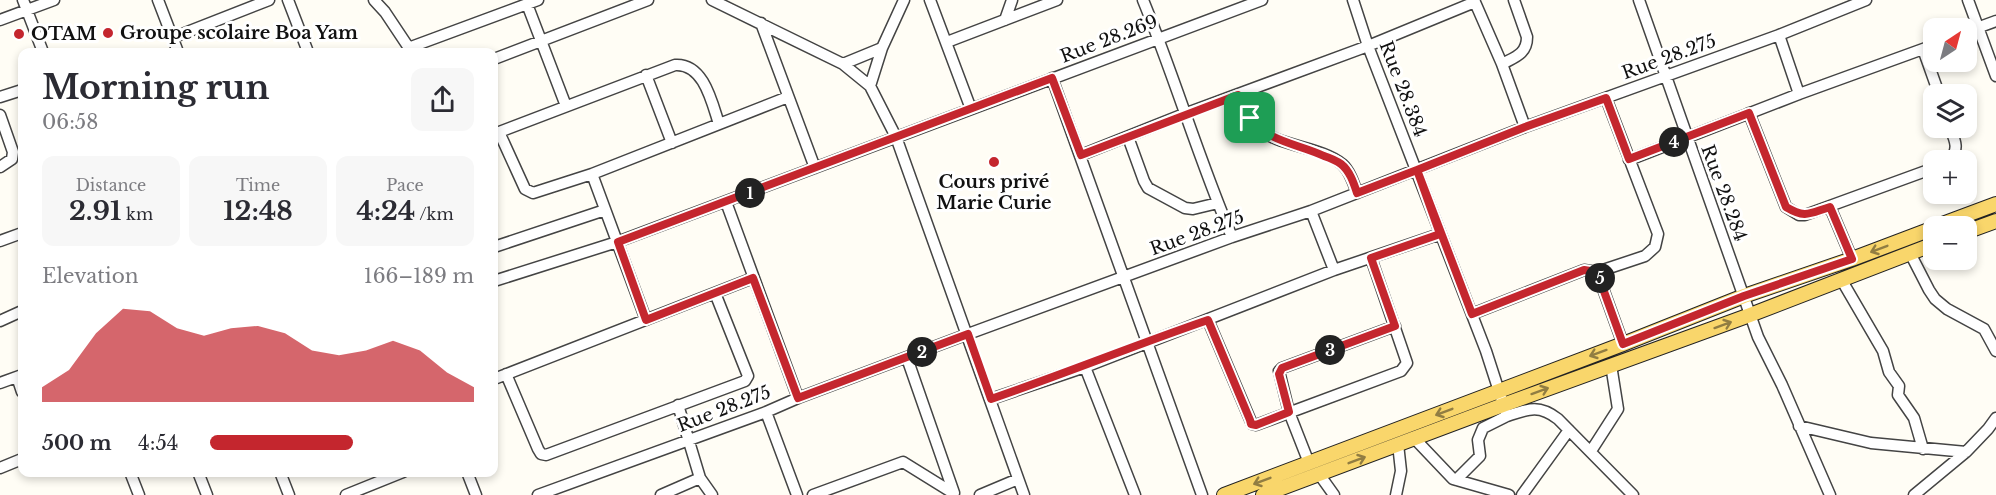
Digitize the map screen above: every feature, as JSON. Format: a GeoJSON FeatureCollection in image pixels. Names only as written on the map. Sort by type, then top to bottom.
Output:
{"type":"FeatureCollection","features":[{"type":"Feature","properties":{"kind":"main road"},"geometry":{"type":"LineString","coordinates":[[1964,216],[1996,204]]}},
{"type":"Feature","properties":{"kind":"main road"},"geometry":{"type":"LineString","coordinates":[[1977,227],[1996,221]]}},
{"type":"Feature","properties":{"kind":"main road"},"geometry":{"type":"LineString","coordinates":[[1224,495],[1309,463],[1503,404],[1623,344],[1744,296],[1923,232]]}},
{"type":"Feature","properties":{"kind":"main road"},"geometry":{"type":"LineString","coordinates":[[1263,495],[1503,404],[1750,315],[1923,248]]}},
{"type":"Feature","properties":{"kind":"street"},"geometry":{"type":"LineString","coordinates":[[0,20],[25,5],[54,0]]}},
{"type":"Feature","properties":{"kind":"street"},"geometry":{"type":"LineString","coordinates":[[158,0],[176,48]]}},
{"type":"Feature","properties":{"kind":"street"},"geometry":{"type":"LineString","coordinates":[[172,38],[269,0]]}},
{"type":"Feature","properties":{"kind":"street"},"geometry":{"type":"LineString","coordinates":[[288,0],[303,48]]}},
{"type":"Feature","properties":{"kind":"street"},"geometry":{"type":"LineString","coordinates":[[374,0],[407,45],[411,47],[538,0]]}},
{"type":"Feature","properties":{"kind":"street"},"geometry":{"type":"LineString","coordinates":[[498,57],[648,0]]}},
{"type":"Feature","properties":{"kind":"street"},"geometry":{"type":"LineString","coordinates":[[712,0],[843,64],[870,86],[896,137],[1024,495]]}},
{"type":"Feature","properties":{"kind":"street"},"geometry":{"type":"LineString","coordinates":[[870,86],[882,48],[904,0]]}},
{"type":"Feature","properties":{"kind":"street"},"geometry":{"type":"LineString","coordinates":[[930,0],[971,109]]}},
{"type":"Feature","properties":{"kind":"street"},"geometry":{"type":"LineString","coordinates":[[1005,20],[1012,0]]}},
{"type":"Feature","properties":{"kind":"street"},"geometry":{"type":"LineString","coordinates":[[947,42],[1057,0]]}},
{"type":"Feature","properties":{"kind":"street"},"geometry":{"type":"LineString","coordinates":[[1143,0],[1232,237]]}},
{"type":"Feature","properties":{"kind":"street","name":"Rue 28.269"},"geometry":{"type":"LineString","coordinates":[[498,279],[618,242],[1262,0]]}},
{"type":"Feature","properties":{"kind":"street","name":"Rue 28.384"},"geometry":{"type":"LineString","coordinates":[[1353,0],[1368,46],[1472,314],[1503,404]]}},
{"type":"Feature","properties":{"kind":"street"},"geometry":{"type":"LineString","coordinates":[[1502,64],[1523,53],[1527,43],[1514,0]]}},
{"type":"Feature","properties":{"kind":"street","name":"Rue 28.284"},"geometry":{"type":"LineString","coordinates":[[1639,0],[1750,315],[1830,495]]}},
{"type":"Feature","properties":{"kind":"street","name":"Rue 28.275"},"geometry":{"type":"LineString","coordinates":[[538,495],[1232,237],[1311,211],[1525,127],[1779,35],[1853,2],[1866,0]]}},
{"type":"Feature","properties":{"kind":"street"},"geometry":{"type":"LineString","coordinates":[[1968,0],[1996,76]]}},
{"type":"Feature","properties":{"kind":"street"},"geometry":{"type":"LineString","coordinates":[[1081,155],[1368,46],[1475,1],[1502,64],[1525,127]]}},
{"type":"Feature","properties":{"kind":"street"},"geometry":{"type":"LineString","coordinates":[[527,4],[566,105]]}},
{"type":"Feature","properties":{"kind":"street"},"geometry":{"type":"LineString","coordinates":[[25,5],[41,48]]}},
{"type":"Feature","properties":{"kind":"street"},"geometry":{"type":"LineString","coordinates":[[1978,27],[1996,21]]}},
{"type":"Feature","properties":{"kind":"street"},"geometry":{"type":"LineString","coordinates":[[761,23],[815,168]]}},
{"type":"Feature","properties":{"kind":"street"},"geometry":{"type":"LineString","coordinates":[[1779,35],[1799,94]]}},
{"type":"Feature","properties":{"kind":"street"},"geometry":{"type":"LineString","coordinates":[[843,64],[882,48]]}},
{"type":"Feature","properties":{"kind":"street"},"geometry":{"type":"LineString","coordinates":[[1629,159],[1923,49]]}},
{"type":"Feature","properties":{"kind":"street"},"geometry":{"type":"LineString","coordinates":[[498,132],[675,64],[687,67],[702,78],[719,124]]}},
{"type":"Feature","properties":{"kind":"street"},"geometry":{"type":"LineString","coordinates":[[646,75],[672,142]]}},
{"type":"Feature","properties":{"kind":"street"},"geometry":{"type":"LineString","coordinates":[[1052,78],[1202,495]]}},
{"type":"Feature","properties":{"kind":"street"},"geometry":{"type":"LineString","coordinates":[[0,97],[18,91]]}},
{"type":"Feature","properties":{"kind":"street"},"geometry":{"type":"LineString","coordinates":[[1238,95],[1256,126],[1276,139],[1318,153],[1342,165],[1351,177],[1357,193]]}},
{"type":"Feature","properties":{"kind":"street"},"geometry":{"type":"LineString","coordinates":[[498,137],[529,193],[533,194],[592,174],[788,97]]}},
{"type":"Feature","properties":{"kind":"street"},"geometry":{"type":"LineString","coordinates":[[1472,314],[1584,270],[1597,272],[1645,256],[1655,247],[1658,234],[1606,98]]}},
{"type":"Feature","properties":{"kind":"street"},"geometry":{"type":"LineString","coordinates":[[1749,113],[1786,207],[1799,215],[1830,207],[1923,172]]}},
{"type":"Feature","properties":{"kind":"street"},"geometry":{"type":"LineString","coordinates":[[0,115],[13,152],[12,159],[0,167]]}},
{"type":"Feature","properties":{"kind":"street"},"geometry":{"type":"LineString","coordinates":[[1128,137],[1148,188],[1185,208],[1193,209],[1218,203]]}},
{"type":"Feature","properties":{"kind":"street"},"geometry":{"type":"LineString","coordinates":[[592,174],[646,320]]}},
{"type":"Feature","properties":{"kind":"street"},"geometry":{"type":"LineString","coordinates":[[726,202],[798,398]]}},
{"type":"Feature","properties":{"kind":"street"},"geometry":{"type":"LineString","coordinates":[[1830,207],[1852,259]]}},
{"type":"Feature","properties":{"kind":"street"},"geometry":{"type":"LineString","coordinates":[[498,246],[605,210]]}},
{"type":"Feature","properties":{"kind":"street"},"geometry":{"type":"LineString","coordinates":[[1311,211],[1334,270]]}},
{"type":"Feature","properties":{"kind":"street"},"geometry":{"type":"LineString","coordinates":[[0,241],[18,234]]}},
{"type":"Feature","properties":{"kind":"street"},"geometry":{"type":"LineString","coordinates":[[991,399],[1208,320],[1334,270],[1440,234]]}},
{"type":"Feature","properties":{"kind":"street"},"geometry":{"type":"LineString","coordinates":[[1910,252],[1935,299],[1947,309],[1983,329],[1996,351]]}},
{"type":"Feature","properties":{"kind":"street"},"geometry":{"type":"LineString","coordinates":[[1208,320],[1251,424],[1256,425],[1401,371],[1407,363],[1371,258]]}},
{"type":"Feature","properties":{"kind":"street"},"geometry":{"type":"LineString","coordinates":[[1597,272],[1623,344]]}},
{"type":"Feature","properties":{"kind":"street"},"geometry":{"type":"LineString","coordinates":[[498,377],[753,278]]}},
{"type":"Feature","properties":{"kind":"street"},"geometry":{"type":"LineString","coordinates":[[1841,279],[1883,351],[1889,372],[1899,386],[1898,395],[1914,418],[1923,449]]}},
{"type":"Feature","properties":{"kind":"street"},"geometry":{"type":"LineString","coordinates":[[506,374],[541,454],[546,455],[744,381],[748,376],[715,293]]}},
{"type":"Feature","properties":{"kind":"street"},"geometry":{"type":"LineString","coordinates":[[0,321],[18,314]]}},
{"type":"Feature","properties":{"kind":"street"},"geometry":{"type":"LineString","coordinates":[[1309,463],[1289,412],[1279,374],[1282,368],[1395,326]]}},
{"type":"Feature","properties":{"kind":"street"},"geometry":{"type":"LineString","coordinates":[[906,358],[954,494]]}},
{"type":"Feature","properties":{"kind":"street"},"geometry":{"type":"LineString","coordinates":[[1591,451],[1618,409],[1611,365]]}},
{"type":"Feature","properties":{"kind":"street"},"geometry":{"type":"LineString","coordinates":[[1085,366],[1135,495]]}},
{"type":"Feature","properties":{"kind":"street"},"geometry":{"type":"LineString","coordinates":[[0,383],[18,377]]}},
{"type":"Feature","properties":{"kind":"street"},"geometry":{"type":"LineString","coordinates":[[1456,480],[1480,456],[1478,440],[1483,428],[1503,404],[1527,410],[1545,410],[1591,451],[1634,495]]}},
{"type":"Feature","properties":{"kind":"street"},"geometry":{"type":"LineString","coordinates":[[678,405],[700,478],[712,495]]}},
{"type":"Feature","properties":{"kind":"street"},"geometry":{"type":"LineString","coordinates":[[766,412],[797,495]]}},
{"type":"Feature","properties":{"kind":"street"},"geometry":{"type":"LineString","coordinates":[[1916,495],[1966,452],[1996,418]]}},
{"type":"Feature","properties":{"kind":"street"},"geometry":{"type":"LineString","coordinates":[[1799,426],[1853,440],[1966,452]]}},
{"type":"Feature","properties":{"kind":"street"},"geometry":{"type":"LineString","coordinates":[[1522,495],[1569,430]]}},
{"type":"Feature","properties":{"kind":"street"},"geometry":{"type":"LineString","coordinates":[[1414,438],[1456,480],[1509,495]]}},
{"type":"Feature","properties":{"kind":"street"},"geometry":{"type":"LineString","coordinates":[[1396,495],[1401,471],[1398,444]]}},
{"type":"Feature","properties":{"kind":"street"},"geometry":{"type":"LineString","coordinates":[[0,468],[18,461]]}},
{"type":"Feature","properties":{"kind":"street"},"geometry":{"type":"LineString","coordinates":[[813,495],[903,462],[954,494]]}},
{"type":"Feature","properties":{"kind":"street"},"geometry":{"type":"LineString","coordinates":[[1319,474],[1334,495]]}},
{"type":"Feature","properties":{"kind":"street"},"geometry":{"type":"LineString","coordinates":[[132,477],[139,495]]}},
{"type":"Feature","properties":{"kind":"street"},"geometry":{"type":"LineString","coordinates":[[200,477],[207,495]]}},
{"type":"Feature","properties":{"kind":"street"},"geometry":{"type":"LineString","coordinates":[[282,477],[289,495]]}},
{"type":"Feature","properties":{"kind":"street"},"geometry":{"type":"LineString","coordinates":[[346,495],[391,477]]}},
{"type":"Feature","properties":{"kind":"street"},"geometry":{"type":"LineString","coordinates":[[469,477],[476,495]]}},
{"type":"Feature","properties":{"kind":"street"},"geometry":{"type":"LineString","coordinates":[[661,495],[700,478]]}},
{"type":"Feature","properties":{"kind":"street"},"geometry":{"type":"LineString","coordinates":[[980,495],[1018,480]]}},
{"type":"Feature","properties":{"kind":"place","name":"Groupe scolaire Boa Yam"},"geometry":{"type":"Point","coordinates":[108,33]}},
{"type":"Feature","properties":{"kind":"place","name":"OTAM"},"geometry":{"type":"Point","coordinates":[19,34]}},
{"type":"Feature","properties":{"kind":"place","name":"Cours privé Marie Curie"},"geometry":{"type":"Point","coordinates":[994,162]}},
{"type":"Feature","properties":{"kind":"route"},"geometry":{"type":"LineString","coordinates":[[1250,118],[1238,95],[1081,155],[1052,78],[618,242],[646,320],[753,278],[798,398],[968,334],[991,399],[1208,320],[1251,424],[1256,425],[1289,412],[1279,374],[1282,368],[1395,326],[1371,258],[1440,234],[1417,170],[1606,98],[1629,159],[1749,113],[1786,207],[1799,215],[1830,207],[1852,259],[1744,296],[1623,344],[1597,272],[1584,270],[1472,314],[1417,170],[1357,193],[1351,177],[1342,165],[1318,153],[1266,134],[1250,118]]}}]}
